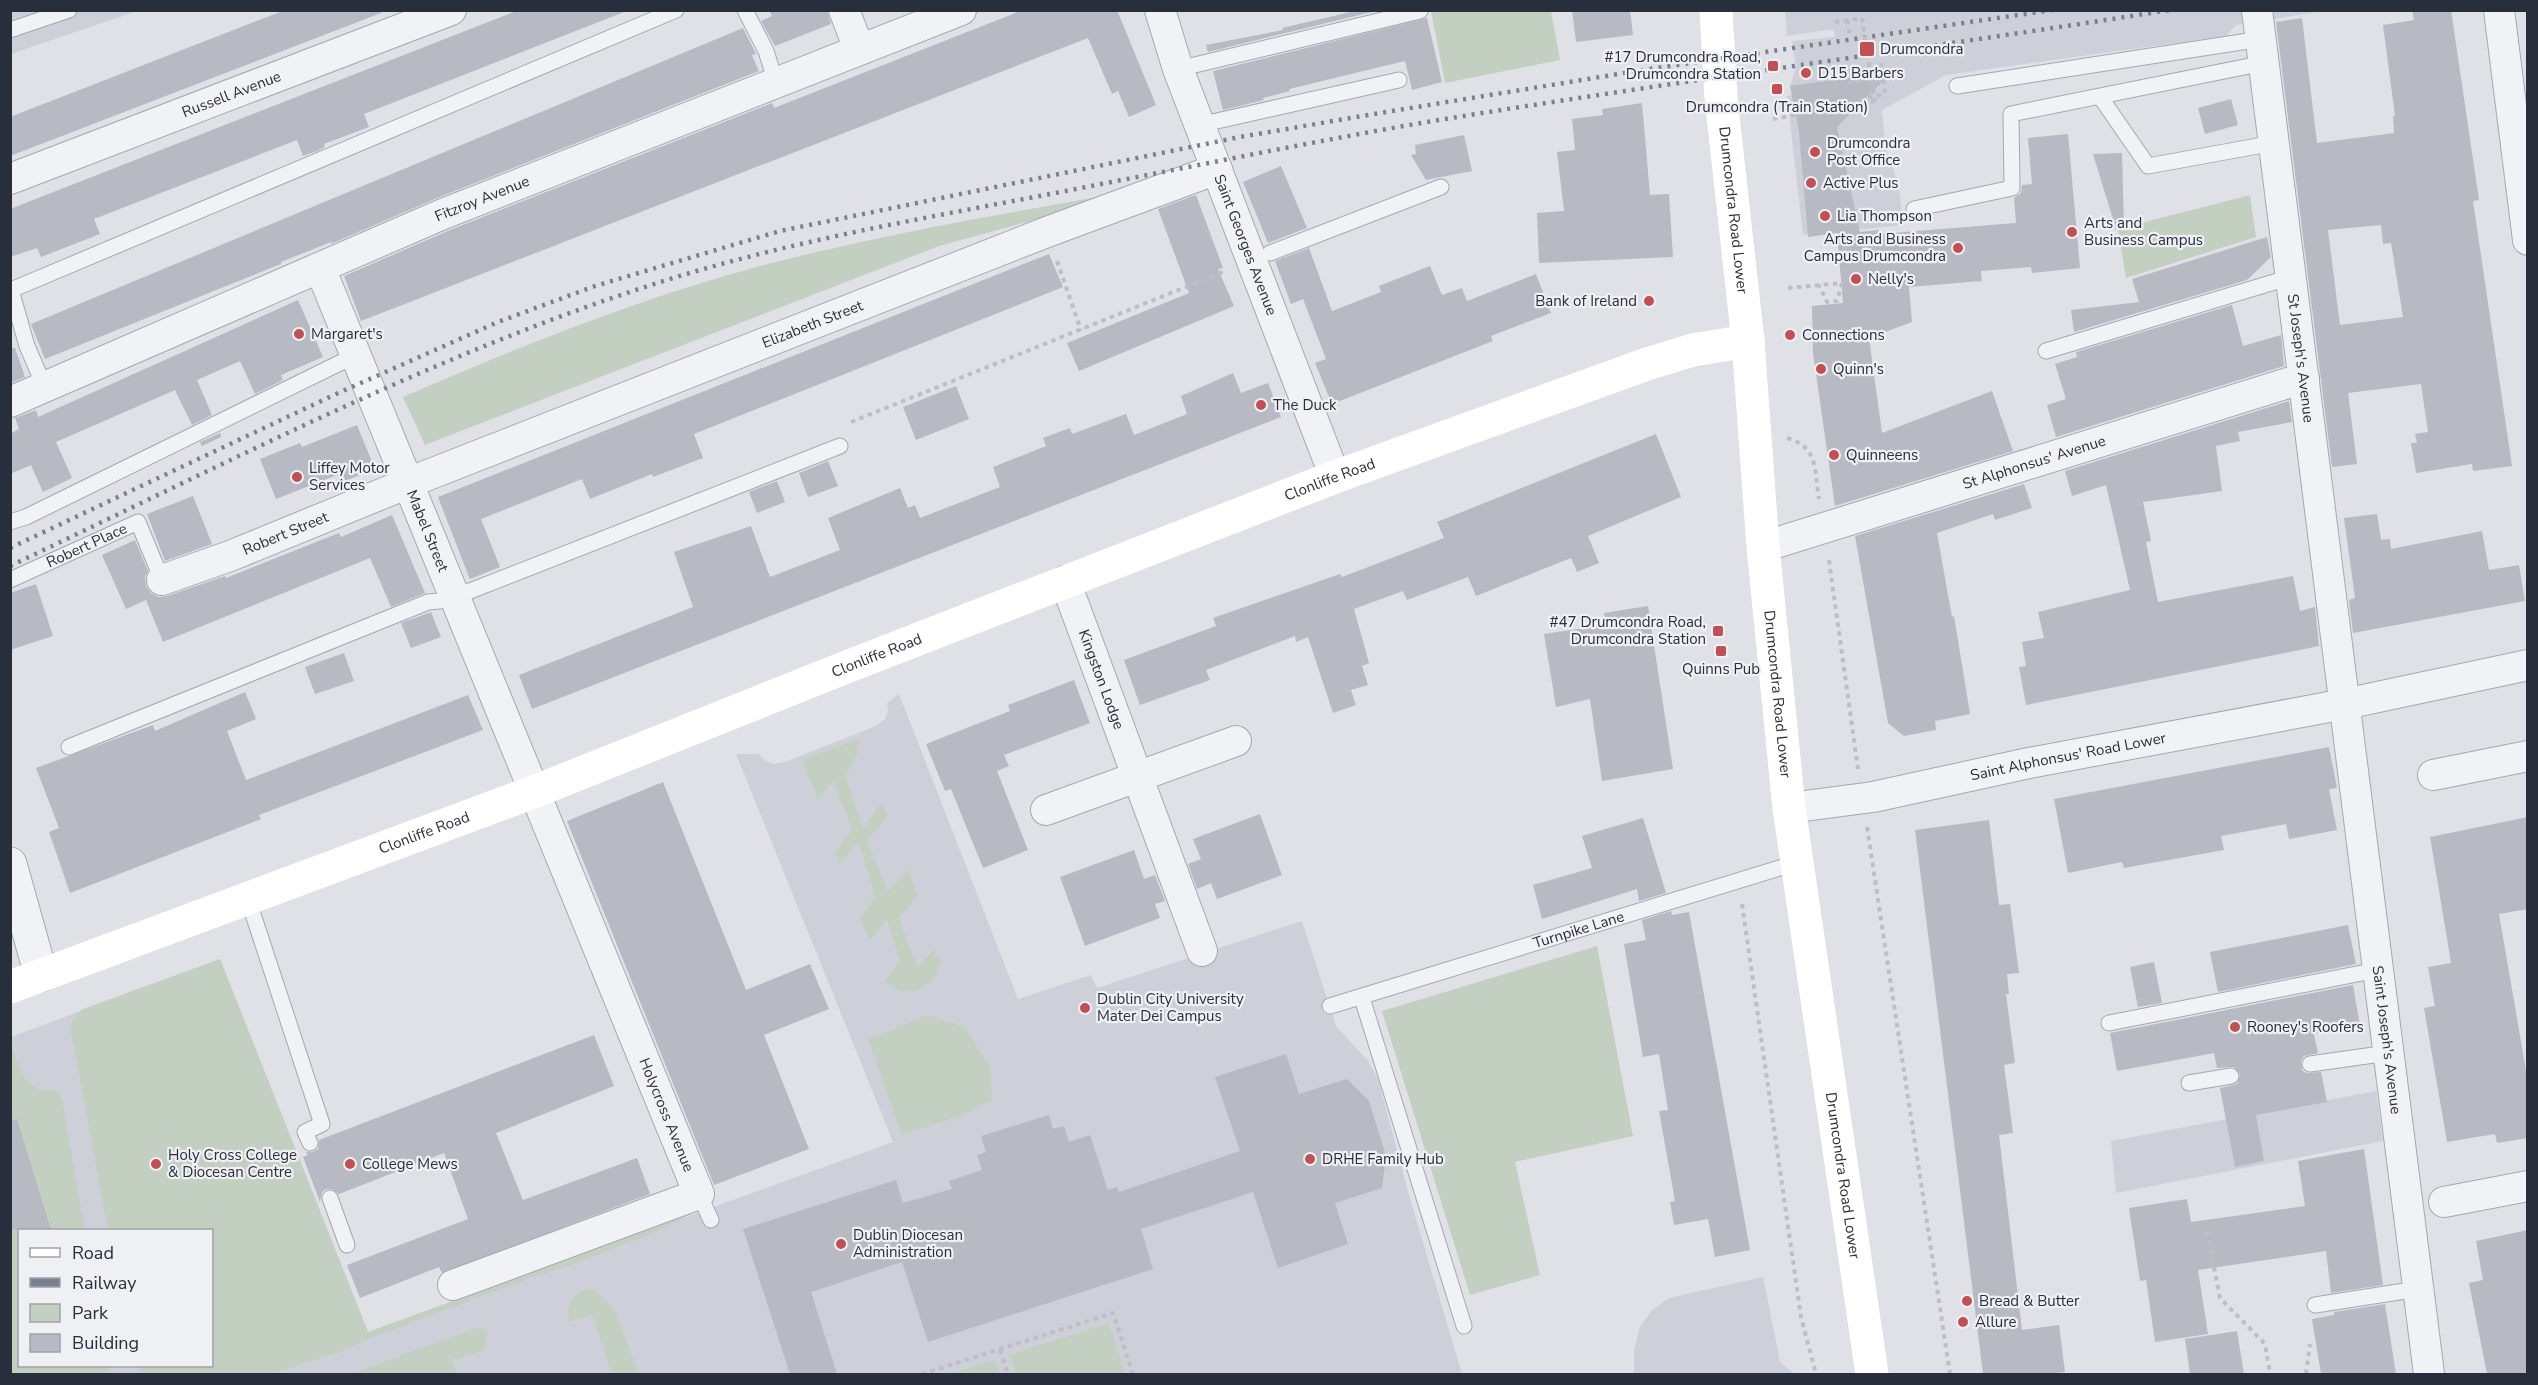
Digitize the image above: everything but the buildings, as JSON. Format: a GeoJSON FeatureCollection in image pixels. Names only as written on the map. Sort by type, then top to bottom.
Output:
{"type":"FeatureCollection","features":[{"type":"Feature","properties":{"kind":"main road","name":"Drumcondra Road Lower"},"geometry":{"type":"LineString","coordinates":[[1716,10],[1721,98],[1748,341],[1763,547],[1789,808],[1872,1374]]}},
{"type":"Feature","properties":{"kind":"main road","name":"Clonliffe Road"},"geometry":{"type":"LineString","coordinates":[[10,987],[536,791],[1065,581],[1335,477],[1647,364],[1693,350],[1748,341]]}},
{"type":"Feature","properties":{"kind":"street","name":"Russell Avenue"},"geometry":{"type":"LineString","coordinates":[[10,179],[451,10]]}},
{"type":"Feature","properties":{"kind":"street"},"geometry":{"type":"LineString","coordinates":[[844,10],[859,49]]}},
{"type":"Feature","properties":{"kind":"street","name":"Saint Georges Avenue"},"geometry":{"type":"LineString","coordinates":[[1160,10],[1178,69],[1335,477]]}},
{"type":"Feature","properties":{"kind":"street"},"geometry":{"type":"LineString","coordinates":[[2499,10],[2528,240]]}},
{"type":"Feature","properties":{"kind":"street","name":"Fitzroy Avenue"},"geometry":{"type":"LineString","coordinates":[[10,402],[444,214],[948,13]]}},
{"type":"Feature","properties":{"kind":"street","name":"St Joseph's Avenue"},"geometry":{"type":"LineString","coordinates":[[2261,37],[2345,704]]}},
{"type":"Feature","properties":{"kind":"street","name":"Elizabeth Street"},"geometry":{"type":"LineString","coordinates":[[409,484],[1047,232],[1217,169]]}},
{"type":"Feature","properties":{"kind":"street","name":"Mabel Street"},"geometry":{"type":"LineString","coordinates":[[320,268],[536,791]]}},
{"type":"Feature","properties":{"kind":"street","name":"St Alphonsus' Avenue"},"geometry":{"type":"LineString","coordinates":[[1763,547],[2304,378]]}},
{"type":"Feature","properties":{"kind":"street","name":"Robert Street"},"geometry":{"type":"LineString","coordinates":[[162,580],[230,556],[409,484]]}},
{"type":"Feature","properties":{"kind":"street","name":"Kingston Lodge"},"geometry":{"type":"LineString","coordinates":[[1065,581],[1202,951]]}},
{"type":"Feature","properties":{"kind":"street","name":"Saint Alphonsus' Road Lower"},"geometry":{"type":"LineString","coordinates":[[1789,808],[1863,798],[2029,763],[2345,704],[2528,665]]}},
{"type":"Feature","properties":{"kind":"street","name":"Saint Joseph's Avenue"},"geometry":{"type":"LineString","coordinates":[[2345,704],[2429,1374]]}},
{"type":"Feature","properties":{"kind":"street"},"geometry":{"type":"LineString","coordinates":[[1046,810],[1236,741]]}},
{"type":"Feature","properties":{"kind":"street"},"geometry":{"type":"LineString","coordinates":[[2433,775],[2528,756]]}},
{"type":"Feature","properties":{"kind":"street","name":"Holycross Avenue"},"geometry":{"type":"LineString","coordinates":[[453,1285],[705,1207],[536,791]]}},
{"type":"Feature","properties":{"kind":"street"},"geometry":{"type":"LineString","coordinates":[[10,864],[41,975]]}},
{"type":"Feature","properties":{"kind":"street"},"geometry":{"type":"LineString","coordinates":[[2444,1203],[2528,1186]]}},
{"type":"Feature","properties":{"kind":"lane"},"geometry":{"type":"LineString","coordinates":[[10,30],[69,10]]}},
{"type":"Feature","properties":{"kind":"lane"},"geometry":{"type":"LineString","coordinates":[[45,388],[27,346],[11,290],[676,10]]}},
{"type":"Feature","properties":{"kind":"lane"},"geometry":{"type":"LineString","coordinates":[[745,10],[766,51],[776,83]]}},
{"type":"Feature","properties":{"kind":"lane"},"geometry":{"type":"LineString","coordinates":[[1178,69],[1420,11]]}},
{"type":"Feature","properties":{"kind":"lane"},"geometry":{"type":"LineString","coordinates":[[1957,86],[2261,37]]}},
{"type":"Feature","properties":{"kind":"lane"},"geometry":{"type":"LineString","coordinates":[[1914,209],[2012,188],[2011,114],[2101,98],[2240,66],[2261,37]]}},
{"type":"Feature","properties":{"kind":"lane"},"geometry":{"type":"LineString","coordinates":[[1199,125],[1399,80]]}},
{"type":"Feature","properties":{"kind":"lane"},"geometry":{"type":"LineString","coordinates":[[2101,98],[2148,166],[2274,143]]}},
{"type":"Feature","properties":{"kind":"lane"},"geometry":{"type":"LineString","coordinates":[[1270,253],[1442,187]]}},
{"type":"Feature","properties":{"kind":"lane"},"geometry":{"type":"LineString","coordinates":[[2046,351],[2291,277]]}},
{"type":"Feature","properties":{"kind":"lane"},"geometry":{"type":"LineString","coordinates":[[10,522],[26,517],[356,355]]}},
{"type":"Feature","properties":{"kind":"lane"},"geometry":{"type":"LineString","coordinates":[[69,747],[428,602],[456,596],[840,446]]}},
{"type":"Feature","properties":{"kind":"lane","name":"Robert Place"},"geometry":{"type":"LineString","coordinates":[[10,580],[138,522],[162,580]]}},
{"type":"Feature","properties":{"kind":"lane","name":"Turnpike Lane"},"geometry":{"type":"LineString","coordinates":[[1330,1006],[1796,863]]}},
{"type":"Feature","properties":{"kind":"lane"},"geometry":{"type":"LineString","coordinates":[[248,899],[322,1124],[305,1132],[310,1143]]}},
{"type":"Feature","properties":{"kind":"lane"},"geometry":{"type":"LineString","coordinates":[[2109,1023],[2377,970]]}},
{"type":"Feature","properties":{"kind":"lane"},"geometry":{"type":"LineString","coordinates":[[1362,998],[1464,1326]]}},
{"type":"Feature","properties":{"kind":"lane"},"geometry":{"type":"LineString","coordinates":[[2310,1064],[2388,1053]]}},
{"type":"Feature","properties":{"kind":"lane"},"geometry":{"type":"LineString","coordinates":[[2189,1083],[2230,1076]]}},
{"type":"Feature","properties":{"kind":"lane"},"geometry":{"type":"LineString","coordinates":[[330,1198],[347,1245]]}},
{"type":"Feature","properties":{"kind":"lane"},"geometry":{"type":"LineString","coordinates":[[2315,1305],[2418,1289]]}},
{"type":"Feature","properties":{"kind":"path"},"geometry":{"type":"LineString","coordinates":[[1835,22],[1862,18],[1872,81],[1875,101],[1857,105],[1856,100],[1885,94],[1881,63]]}},
{"type":"Feature","properties":{"kind":"path"},"geometry":{"type":"LineString","coordinates":[[1847,20],[1850,35]]}},
{"type":"Feature","properties":{"kind":"path"},"geometry":{"type":"LineString","coordinates":[[1872,81],[1883,78]]}},
{"type":"Feature","properties":{"kind":"path"},"geometry":{"type":"LineString","coordinates":[[1848,83],[1883,78]]}},
{"type":"Feature","properties":{"kind":"path"},"geometry":{"type":"LineString","coordinates":[[1773,119],[1796,115]]}},
{"type":"Feature","properties":{"kind":"path"},"geometry":{"type":"LineString","coordinates":[[1055,253],[1081,330]]}},
{"type":"Feature","properties":{"kind":"path"},"geometry":{"type":"LineString","coordinates":[[851,422],[1231,269]]}},
{"type":"Feature","properties":{"kind":"path"},"geometry":{"type":"LineString","coordinates":[[1788,288],[1819,285],[1842,283],[1837,301],[1827,302],[1819,285]]}},
{"type":"Feature","properties":{"kind":"path"},"geometry":{"type":"LineString","coordinates":[[1754,429],[1800,442],[1811,452],[1950,1374]]}},
{"type":"Feature","properties":{"kind":"path"},"geometry":{"type":"LineString","coordinates":[[1738,881],[1801,1317],[1816,1374]]}},
{"type":"Feature","properties":{"kind":"path"},"geometry":{"type":"LineString","coordinates":[[2207,1232],[2220,1298],[2265,1344],[2270,1374]]}},
{"type":"Feature","properties":{"kind":"path"},"geometry":{"type":"LineString","coordinates":[[922,1374],[1113,1313],[1133,1374]]}},
{"type":"Feature","properties":{"kind":"path"},"geometry":{"type":"LineString","coordinates":[[2306,1374],[2310,1344]]}},
{"type":"Feature","properties":{"kind":"path"},"geometry":{"type":"LineString","coordinates":[[1000,1350],[1008,1374]]}},
{"type":"Feature","properties":{"kind":"shaded area"},"geometry":{"type":"Polygon","coordinates":[[[11,10],[137,11],[11,54],[11,10]]]}},
{"type":"Feature","properties":{"kind":"shaded area","name":"Drumcondra"},"geometry":{"type":"Polygon","coordinates":[[[1866,10],[1866,12],[2323,11],[2236,25],[2226,36],[1946,75],[1882,110],[1885,146],[1899,186],[1903,225],[1803,235],[1787,96],[1792,95],[1790,86],[1796,67],[1792,41],[1835,37],[1833,29],[1787,36],[1785,11],[1866,10]]]}},
{"type":"Feature","properties":{"kind":"shaded area"},"geometry":{"type":"Polygon","coordinates":[[[899,694],[1018,999],[1091,975],[1097,988],[1302,921],[1336,1026],[1368,1061],[1378,1079],[1409,1195],[1462,1374],[11,1374],[11,1037],[220,959],[368,1332],[893,1142],[736,754],[758,754],[774,764],[785,762],[876,726],[885,719],[888,711],[887,703],[899,694]]]}},
{"type":"Feature","properties":{"kind":"shaded area"},"geometry":{"type":"Polygon","coordinates":[[[2376,1091],[2383,1141],[2116,1193],[2111,1141],[2376,1091]]]}},
{"type":"Feature","properties":{"kind":"shaded area"},"geometry":{"type":"Polygon","coordinates":[[[1763,1277],[1780,1362],[1795,1374],[1630,1374],[1634,1373],[1634,1351],[1640,1327],[1651,1311],[1669,1298],[1763,1277]]]}},
{"type":"Feature","properties":{"kind":"green space"},"geometry":{"type":"Polygon","coordinates":[[[1431,11],[1551,11],[1560,60],[1445,83],[1431,11]]]}},
{"type":"Feature","properties":{"kind":"green space"},"geometry":{"type":"Polygon","coordinates":[[[1159,186],[939,246],[425,445],[403,397],[581,324],[672,292],[764,265],[911,231],[1159,186]]]}},
{"type":"Feature","properties":{"kind":"green space"},"geometry":{"type":"Polygon","coordinates":[[[2250,195],[2256,237],[2126,278],[2118,229],[2250,195]]]}},
{"type":"Feature","properties":{"kind":"green space"},"geometry":{"type":"Polygon","coordinates":[[[857,739],[856,758],[845,774],[863,828],[882,803],[887,817],[867,841],[888,891],[908,869],[918,895],[899,918],[917,968],[934,949],[941,961],[931,981],[911,991],[897,989],[885,981],[900,961],[887,919],[870,940],[860,918],[875,896],[859,842],[840,863],[835,853],[852,829],[833,781],[818,799],[802,760],[857,739]]]}},
{"type":"Feature","properties":{"kind":"green space"},"geometry":{"type":"Polygon","coordinates":[[[1597,946],[1633,1136],[1515,1162],[1540,1275],[1470,1295],[1382,1011],[1597,946]]]}},
{"type":"Feature","properties":{"kind":"green space"},"geometry":{"type":"Polygon","coordinates":[[[220,959],[368,1332],[693,1213],[656,1232],[577,1263],[527,1279],[337,1353],[271,1374],[141,1374],[138,1367],[213,1367],[213,1229],[108,1229],[70,1026],[76,1014],[83,1009],[220,959]]]}},
{"type":"Feature","properties":{"kind":"green space"},"geometry":{"type":"Polygon","coordinates":[[[928,1015],[965,1027],[990,1066],[992,1100],[957,1117],[902,1135],[868,1040],[928,1015]]]}},
{"type":"Feature","properties":{"kind":"green space"},"geometry":{"type":"Polygon","coordinates":[[[10,1043],[21,1071],[30,1083],[42,1090],[61,1094],[85,1229],[18,1229],[18,1367],[108,1367],[109,1374],[11,1374],[10,1043]]]}},
{"type":"Feature","properties":{"kind":"green space"},"geometry":{"type":"Polygon","coordinates":[[[593,1288],[615,1311],[639,1374],[612,1374],[592,1315],[569,1322],[568,1309],[572,1299],[580,1292],[593,1288]]]}},
{"type":"Feature","properties":{"kind":"green space"},"geometry":{"type":"Polygon","coordinates":[[[1109,1323],[1125,1374],[1016,1374],[1009,1355],[1109,1323]]]}},
{"type":"Feature","properties":{"kind":"green space"},"geometry":{"type":"Polygon","coordinates":[[[479,1327],[487,1332],[485,1350],[452,1360],[456,1374],[351,1374],[479,1327]]]}},
{"type":"Feature","properties":{"kind":"green space"},"geometry":{"type":"Polygon","coordinates":[[[995,1360],[1000,1374],[949,1374],[995,1360]]]}},
{"type":"Feature","properties":{"kind":"railway"},"geometry":{"type":"LineString","coordinates":[[10,548],[336,394],[498,322],[595,286],[780,231],[1240,137],[1643,70],[2052,10]]}},
{"type":"Feature","properties":{"kind":"railway"},"geometry":{"type":"LineString","coordinates":[[10,566],[258,447],[425,371],[596,304],[735,260],[891,225],[1402,126],[2170,10]]}},
{"type":"Feature","properties":{"kind":"place","name":"Drumcondra"},"geometry":{"type":"Point","coordinates":[1867,49]}},
{"type":"Feature","properties":{"kind":"place","name":"#17 Drumcondra Road, Drumcondra Station"},"geometry":{"type":"Point","coordinates":[1773,66]}},
{"type":"Feature","properties":{"kind":"place","name":"D15 Barbers"},"geometry":{"type":"Point","coordinates":[1806,73]}},
{"type":"Feature","properties":{"kind":"place","name":"Drumcondra (Train Station)"},"geometry":{"type":"Point","coordinates":[1777,89]}},
{"type":"Feature","properties":{"kind":"place","name":"Drumcondra Post Office"},"geometry":{"type":"Point","coordinates":[1815,152]}},
{"type":"Feature","properties":{"kind":"place","name":"Active Plus"},"geometry":{"type":"Point","coordinates":[1811,183]}},
{"type":"Feature","properties":{"kind":"place","name":"Lia Thompson"},"geometry":{"type":"Point","coordinates":[1825,216]}},
{"type":"Feature","properties":{"kind":"place","name":"Arts and Business Campus"},"geometry":{"type":"Point","coordinates":[2072,232]}},
{"type":"Feature","properties":{"kind":"place","name":"Arts and Business Campus Drumcondra"},"geometry":{"type":"Point","coordinates":[1958,248]}},
{"type":"Feature","properties":{"kind":"place","name":"Nelly's"},"geometry":{"type":"Point","coordinates":[1856,279]}},
{"type":"Feature","properties":{"kind":"place","name":"Bank of Ireland"},"geometry":{"type":"Point","coordinates":[1649,301]}},
{"type":"Feature","properties":{"kind":"place","name":"Margaret's"},"geometry":{"type":"Point","coordinates":[299,334]}},
{"type":"Feature","properties":{"kind":"place","name":"Connections"},"geometry":{"type":"Point","coordinates":[1790,335]}},
{"type":"Feature","properties":{"kind":"place","name":"Quinn's"},"geometry":{"type":"Point","coordinates":[1821,369]}},
{"type":"Feature","properties":{"kind":"place","name":"The Duck"},"geometry":{"type":"Point","coordinates":[1261,405]}},
{"type":"Feature","properties":{"kind":"place","name":"Quinneens"},"geometry":{"type":"Point","coordinates":[1834,455]}},
{"type":"Feature","properties":{"kind":"place","name":"Liffey Motor Services"},"geometry":{"type":"Point","coordinates":[297,477]}},
{"type":"Feature","properties":{"kind":"place","name":"#47 Drumcondra Road, Drumcondra Station"},"geometry":{"type":"Point","coordinates":[1718,631]}},
{"type":"Feature","properties":{"kind":"place","name":"Quinns Pub"},"geometry":{"type":"Point","coordinates":[1721,651]}},
{"type":"Feature","properties":{"kind":"place","name":"Dublin City University Mater Dei Campus"},"geometry":{"type":"Point","coordinates":[1085,1008]}},
{"type":"Feature","properties":{"kind":"place","name":"Rooney's Roofers"},"geometry":{"type":"Point","coordinates":[2235,1027]}},
{"type":"Feature","properties":{"kind":"place","name":"DRHE Family Hub"},"geometry":{"type":"Point","coordinates":[1310,1159]}},
{"type":"Feature","properties":{"kind":"place","name":"Holy Cross College & Diocesan Centre"},"geometry":{"type":"Point","coordinates":[156,1164]}},
{"type":"Feature","properties":{"kind":"place","name":"College Mews"},"geometry":{"type":"Point","coordinates":[350,1164]}},
{"type":"Feature","properties":{"kind":"place","name":"Dublin Diocesan Administration"},"geometry":{"type":"Point","coordinates":[841,1244]}},
{"type":"Feature","properties":{"kind":"place","name":"Bread & Butter"},"geometry":{"type":"Point","coordinates":[1967,1301]}},
{"type":"Feature","properties":{"kind":"place","name":"Allure"},"geometry":{"type":"Point","coordinates":[1963,1322]}}]}
